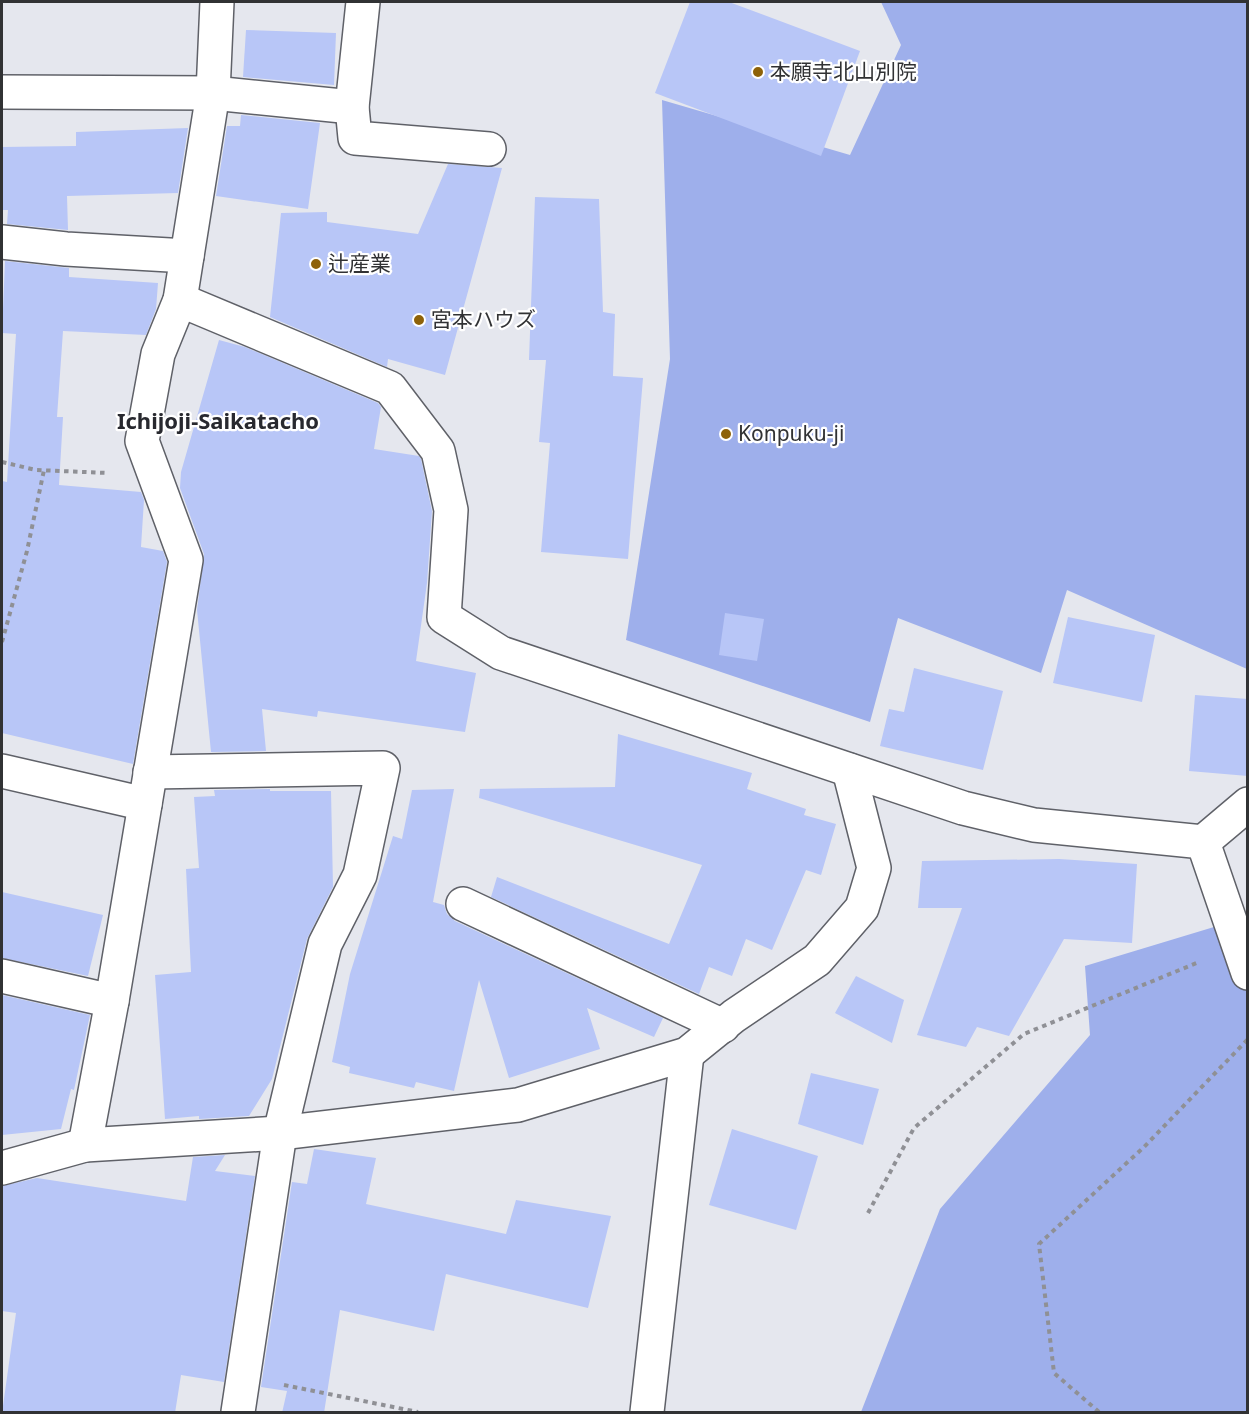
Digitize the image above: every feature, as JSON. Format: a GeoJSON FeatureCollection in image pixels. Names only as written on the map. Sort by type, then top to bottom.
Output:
{"type":"FeatureCollection","features":[{"type":"Feature","properties":{"kind":"street"},"geometry":{"type":"LineString","coordinates":[[85,1145],[112,1001],[186,560],[142,441],[158,354],[180,300],[213,93],[218,2]]}},
{"type":"Feature","properties":{"kind":"street"},"geometry":{"type":"LineString","coordinates":[[363,2],[352,107],[355,138],[489,149]]}},
{"type":"Feature","properties":{"kind":"street"},"geometry":{"type":"LineString","coordinates":[[2,92],[213,93],[352,107]]}},
{"type":"Feature","properties":{"kind":"street"},"geometry":{"type":"LineString","coordinates":[[2,242],[187,256]]}},
{"type":"Feature","properties":{"kind":"street"},"geometry":{"type":"LineString","coordinates":[[180,300],[390,388],[438,451],[451,510],[444,617],[501,653],[963,808],[1034,825],[1203,842],[1248,804]]}},
{"type":"Feature","properties":{"kind":"street"},"geometry":{"type":"LineString","coordinates":[[150,772],[383,768],[360,875],[325,944],[280,1132],[238,1413]]}},
{"type":"Feature","properties":{"kind":"street"},"geometry":{"type":"LineString","coordinates":[[2,1168],[85,1145],[280,1132],[518,1105],[687,1054],[817,960],[862,908],[874,868],[849,770]]}},
{"type":"Feature","properties":{"kind":"street"},"geometry":{"type":"LineString","coordinates":[[2,771],[145,804]]}},
{"type":"Feature","properties":{"kind":"street"},"geometry":{"type":"LineString","coordinates":[[1203,842],[1243,960]]}},
{"type":"Feature","properties":{"kind":"street"},"geometry":{"type":"LineString","coordinates":[[463,904],[723,1026]]}},
{"type":"Feature","properties":{"kind":"street"},"geometry":{"type":"LineString","coordinates":[[2,976],[112,1001]]}},
{"type":"Feature","properties":{"kind":"street"},"geometry":{"type":"LineString","coordinates":[[647,1413],[687,1054]]}},
{"type":"Feature","properties":{"kind":"path"},"geometry":{"type":"LineString","coordinates":[[2,462],[44,470],[154,475]]}},
{"type":"Feature","properties":{"kind":"path"},"geometry":{"type":"LineString","coordinates":[[2,642],[27,551],[44,470]]}},
{"type":"Feature","properties":{"kind":"path"},"geometry":{"type":"LineString","coordinates":[[868,1213],[914,1128],[1024,1034],[1243,960]]}},
{"type":"Feature","properties":{"kind":"path"},"geometry":{"type":"LineString","coordinates":[[1100,1413],[1054,1373],[1039,1244],[1144,1147],[1248,1040]]}},
{"type":"Feature","properties":{"kind":"path"},"geometry":{"type":"LineString","coordinates":[[243,1377],[418,1413]]}},
{"type":"Feature","properties":{"kind":"shaded area"},"geometry":{"type":"Polygon","coordinates":[[[881,2],[1247,2],[1247,669],[1067,590],[1041,673],[898,618],[870,722],[626,640],[670,359],[662,100],[850,155],[901,45],[881,2]]]}},
{"type":"Feature","properties":{"kind":"shaded area"},"geometry":{"type":"Polygon","coordinates":[[[1247,917],[1247,1412],[861,1412],[940,1209],[1090,1035],[1085,966],[1247,917]]]}},
{"type":"Feature","properties":{"kind":"building","name":"本願寺北山別院"},"geometry":{"type":"Polygon","coordinates":[[[690,2],[729,2],[860,51],[821,156],[655,93],[690,2]]]}},
{"type":"Feature","properties":{"kind":"building"},"geometry":{"type":"Polygon","coordinates":[[[246,30],[336,33],[334,85],[243,77],[246,30]]]}},
{"type":"Feature","properties":{"kind":"building"},"geometry":{"type":"Polygon","coordinates":[[[241,115],[320,123],[308,209],[216,196],[227,126],[240,126],[241,115]]]}},
{"type":"Feature","properties":{"kind":"building"},"geometry":{"type":"Polygon","coordinates":[[[188,128],[178,193],[67,196],[68,230],[7,224],[8,210],[2,210],[2,147],[76,146],[76,132],[188,128]]]}},
{"type":"Feature","properties":{"kind":"building"},"geometry":{"type":"Polygon","coordinates":[[[448,164],[502,168],[445,375],[388,359],[387,367],[270,317],[281,213],[327,212],[327,222],[418,234],[448,164]]]}},
{"type":"Feature","properties":{"kind":"building"},"geometry":{"type":"Polygon","coordinates":[[[535,197],[599,199],[603,312],[615,314],[613,376],[643,378],[628,559],[541,552],[550,443],[539,442],[546,360],[529,360],[535,197]]]}},
{"type":"Feature","properties":{"kind":"building"},"geometry":{"type":"Polygon","coordinates":[[[5,261],[69,268],[69,277],[158,283],[156,309],[146,335],[63,331],[57,417],[63,417],[59,485],[141,492],[144,500],[141,547],[163,551],[167,562],[133,764],[2,733],[2,481],[7,482],[16,334],[2,333],[5,261]]]}},
{"type":"Feature","properties":{"kind":"building"},"geometry":{"type":"Polygon","coordinates":[[[219,340],[245,347],[378,403],[381,407],[374,449],[419,456],[421,459],[432,511],[427,583],[416,661],[476,673],[465,732],[318,711],[317,717],[262,709],[266,751],[211,752],[197,610],[204,554],[180,488],[181,472],[219,340]]]}},
{"type":"Feature","properties":{"kind":"building"},"geometry":{"type":"Polygon","coordinates":[[[725,613],[764,619],[757,661],[719,655],[725,613]]]}},
{"type":"Feature","properties":{"kind":"building"},"geometry":{"type":"Polygon","coordinates":[[[1068,617],[1155,635],[1142,702],[1053,683],[1068,617]]]}},
{"type":"Feature","properties":{"kind":"building"},"geometry":{"type":"Polygon","coordinates":[[[914,668],[1003,691],[983,770],[880,746],[889,709],[904,712],[914,668]]]}},
{"type":"Feature","properties":{"kind":"building"},"geometry":{"type":"Polygon","coordinates":[[[1195,695],[1248,699],[1248,776],[1189,771],[1195,695]]]}},
{"type":"Feature","properties":{"kind":"building"},"geometry":{"type":"Polygon","coordinates":[[[618,734],[752,773],[747,789],[806,809],[804,815],[836,824],[821,875],[806,870],[772,950],[746,939],[732,976],[709,967],[699,994],[491,897],[497,877],[669,944],[702,865],[479,798],[480,789],[615,787],[618,734]]]}},
{"type":"Feature","properties":{"kind":"building"},"geometry":{"type":"Polygon","coordinates":[[[270,789],[270,791],[331,791],[333,887],[307,939],[272,1079],[249,1116],[165,1119],[155,975],[191,972],[186,869],[199,868],[194,797],[215,796],[214,790],[270,789]]]}},
{"type":"Feature","properties":{"kind":"building"},"geometry":{"type":"Polygon","coordinates":[[[454,789],[433,902],[444,905],[447,914],[455,921],[663,1018],[654,1037],[587,1008],[600,1049],[509,1078],[479,980],[454,1091],[416,1082],[414,1088],[349,1073],[350,1067],[332,1062],[350,974],[393,836],[402,839],[412,790],[454,789]]]}},
{"type":"Feature","properties":{"kind":"building"},"geometry":{"type":"Polygon","coordinates":[[[1059,859],[1137,864],[1132,943],[1064,939],[1009,1036],[977,1027],[966,1047],[917,1035],[962,908],[918,908],[922,861],[1059,859]]]}},
{"type":"Feature","properties":{"kind":"building"},"geometry":{"type":"Polygon","coordinates":[[[2,892],[103,915],[88,976],[2,958],[2,892]]]}},
{"type":"Feature","properties":{"kind":"building"},"geometry":{"type":"Polygon","coordinates":[[[856,976],[904,1000],[892,1043],[835,1013],[856,976]]]}},
{"type":"Feature","properties":{"kind":"building"},"geometry":{"type":"Polygon","coordinates":[[[2,995],[90,1015],[74,1090],[71,1089],[61,1129],[2,1135],[2,995]]]}},
{"type":"Feature","properties":{"kind":"building"},"geometry":{"type":"Polygon","coordinates":[[[811,1073],[879,1089],[863,1145],[798,1124],[811,1073]]]}},
{"type":"Feature","properties":{"kind":"building"},"geometry":{"type":"Polygon","coordinates":[[[732,1129],[818,1156],[796,1230],[709,1205],[732,1129]]]}},
{"type":"Feature","properties":{"kind":"building"},"geometry":{"type":"Polygon","coordinates":[[[314,1149],[376,1158],[366,1204],[506,1234],[516,1200],[611,1216],[588,1308],[446,1274],[434,1331],[340,1310],[324,1413],[282,1413],[287,1391],[261,1387],[292,1182],[307,1184],[314,1149]]]}},
{"type":"Feature","properties":{"kind":"building"},"geometry":{"type":"Polygon","coordinates":[[[225,1155],[215,1171],[255,1176],[224,1382],[181,1375],[175,1413],[2,1413],[16,1313],[2,1311],[2,1186],[37,1178],[186,1201],[193,1157],[225,1155]]]}},
{"type":"Feature","properties":{"kind":"place","name":"本願寺北山別院"},"geometry":{"type":"Point","coordinates":[758,72]}},
{"type":"Feature","properties":{"kind":"place","name":"辻産業"},"geometry":{"type":"Point","coordinates":[316,264]}},
{"type":"Feature","properties":{"kind":"place","name":"宮本ハウズ"},"geometry":{"type":"Point","coordinates":[419,320]}},
{"type":"Feature","properties":{"kind":"place","name":"Konpuku-ji"},"geometry":{"type":"Point","coordinates":[726,434]}},
{"type":"Feature","properties":{"kind":"district","name":"Ichijoji-Saikatacho"},"geometry":{"type":"Point","coordinates":[218,421]}}]}
